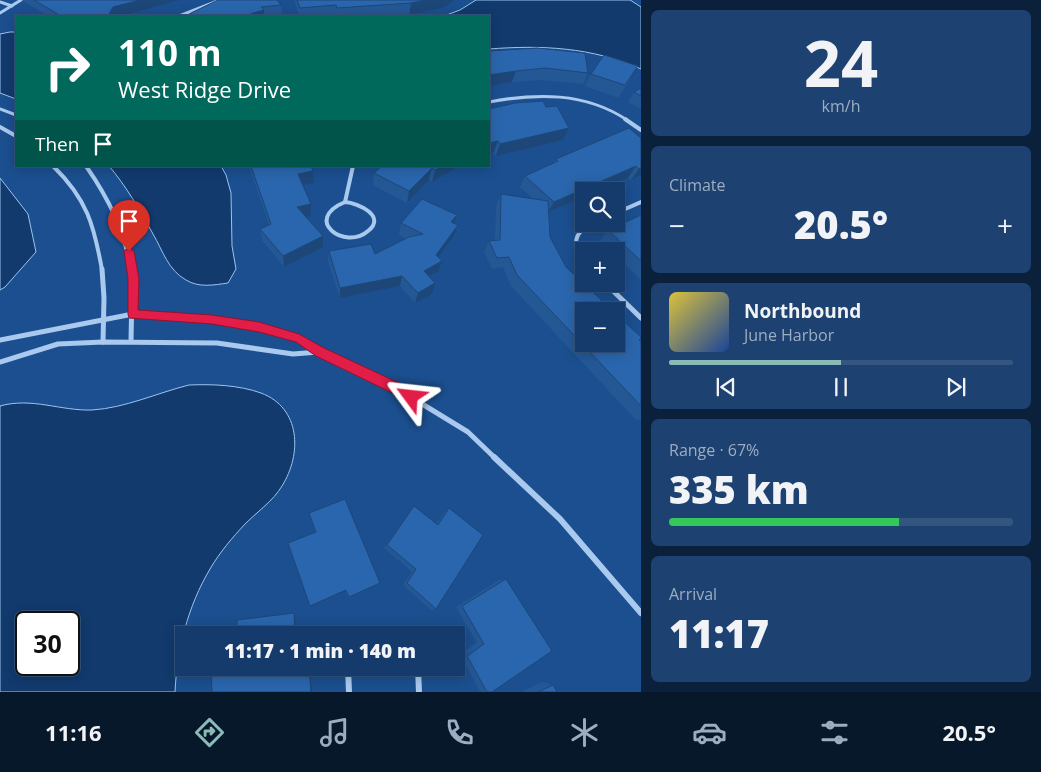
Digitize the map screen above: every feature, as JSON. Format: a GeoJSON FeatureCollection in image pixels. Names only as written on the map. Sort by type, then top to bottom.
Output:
{"type":"FeatureCollection","features":[{"type":"Feature","properties":{"kind":"street"},"geometry":{"type":"LineString","coordinates":[[0,13],[21,0]]}},
{"type":"Feature","properties":{"kind":"street"},"geometry":{"type":"LineString","coordinates":[[182,15],[220,0]]}},
{"type":"Feature","properties":{"kind":"street"},"geometry":{"type":"LineString","coordinates":[[0,2],[12,6]]}},
{"type":"Feature","properties":{"kind":"street"},"geometry":{"type":"LineString","coordinates":[[490,102],[531,94],[558,96],[606,108],[628,120],[641,130]]}},
{"type":"Feature","properties":{"kind":"street"},"geometry":{"type":"LineString","coordinates":[[0,109],[15,115]]}},
{"type":"Feature","properties":{"kind":"street"},"geometry":{"type":"LineString","coordinates":[[0,127],[15,135]]}},
{"type":"Feature","properties":{"kind":"street"},"geometry":{"type":"LineString","coordinates":[[54,167],[85,206],[103,268],[105,318],[102,342]]}},
{"type":"Feature","properties":{"kind":"street"},"geometry":{"type":"LineString","coordinates":[[87,167],[105,191],[118,216],[129,251],[133,279],[131,342]]}},
{"type":"Feature","properties":{"kind":"street"},"geometry":{"type":"LineString","coordinates":[[345,202],[353,167]]}},
{"type":"Feature","properties":{"kind":"street"},"geometry":{"type":"LineString","coordinates":[[345,202],[363,205],[370,210],[374,217],[374,224],[363,235],[344,237],[329,228],[325,222],[326,215],[330,209],[345,202]]}},
{"type":"Feature","properties":{"kind":"street"},"geometry":{"type":"LineString","coordinates":[[625,209],[641,202]]}},
{"type":"Feature","properties":{"kind":"street"},"geometry":{"type":"LineString","coordinates":[[614,292],[641,318]]}},
{"type":"Feature","properties":{"kind":"street"},"geometry":{"type":"LineString","coordinates":[[0,340],[133,314],[212,319],[259,327],[299,338],[320,352],[396,388],[468,432],[560,519],[641,613]]}},
{"type":"Feature","properties":{"kind":"street"},"geometry":{"type":"LineString","coordinates":[[0,362],[58,344],[102,342],[217,343],[293,354],[320,352]]}},
{"type":"Feature","properties":{"kind":"street"},"geometry":{"type":"LineString","coordinates":[[348,676],[349,692]]}},
{"type":"Feature","properties":{"kind":"street"},"geometry":{"type":"LineString","coordinates":[[419,676],[419,692]]}},
{"type":"Feature","properties":{"kind":"water"},"geometry":{"type":"Polygon","coordinates":[[[476,0],[630,0],[641,7],[641,69],[604,56],[566,49],[528,47],[490,49],[490,15],[447,15],[460,10],[476,0]]]}},
{"type":"Feature","properties":{"kind":"water"},"geometry":{"type":"Polygon","coordinates":[[[15,32],[15,99],[0,93],[0,34],[15,32]]]}},
{"type":"Feature","properties":{"kind":"water"},"geometry":{"type":"Polygon","coordinates":[[[110,167],[222,167],[231,193],[232,246],[236,269],[228,283],[196,284],[180,276],[167,260],[121,182],[110,167]]]}},
{"type":"Feature","properties":{"kind":"water"},"geometry":{"type":"Polygon","coordinates":[[[0,178],[28,214],[36,252],[5,287],[0,290],[0,178]]]}},
{"type":"Feature","properties":{"kind":"water"},"geometry":{"type":"Polygon","coordinates":[[[189,385],[244,388],[261,393],[274,400],[284,409],[290,421],[294,433],[295,446],[293,460],[288,473],[282,486],[270,501],[245,524],[222,551],[202,583],[186,626],[175,626],[175,692],[0,692],[0,406],[23,403],[92,410],[129,403],[189,385]]]}},
{"type":"Feature","properties":{"kind":"building"},"geometry":{"type":"Polygon","coordinates":[[[34,0],[140,0],[113,7],[109,15],[59,15],[34,0]]]}},
{"type":"Feature","properties":{"kind":"building"},"geometry":{"type":"Polygon","coordinates":[[[218,0],[277,0],[281,5],[261,7],[264,10],[248,15],[188,15],[218,0]]]}},
{"type":"Feature","properties":{"kind":"building"},"geometry":{"type":"Polygon","coordinates":[[[297,0],[426,0],[411,3],[337,8],[336,5],[300,8],[297,0]]]}},
{"type":"Feature","properties":{"kind":"building"},"geometry":{"type":"Polygon","coordinates":[[[537,48],[585,53],[588,73],[545,68],[490,75],[490,51],[537,48]]]}},
{"type":"Feature","properties":{"kind":"building"},"geometry":{"type":"Polygon","coordinates":[[[604,55],[638,66],[625,85],[591,74],[604,55]]]}},
{"type":"Feature","properties":{"kind":"building"},"geometry":{"type":"Polygon","coordinates":[[[641,88],[641,96],[634,92],[641,88]]]}},
{"type":"Feature","properties":{"kind":"building"},"geometry":{"type":"Polygon","coordinates":[[[543,101],[546,107],[557,106],[569,128],[500,144],[498,141],[490,143],[490,109],[515,103],[543,101]]]}},
{"type":"Feature","properties":{"kind":"building"},"geometry":{"type":"Polygon","coordinates":[[[629,128],[641,138],[641,168],[639,169],[636,166],[600,182],[575,182],[575,193],[554,202],[525,176],[558,161],[556,159],[629,128]]]}},
{"type":"Feature","properties":{"kind":"building"},"geometry":{"type":"Polygon","coordinates":[[[251,167],[311,167],[313,171],[298,174],[311,204],[297,207],[323,236],[283,256],[260,229],[271,224],[251,167]]]}},
{"type":"Feature","properties":{"kind":"building"},"geometry":{"type":"Polygon","coordinates":[[[381,167],[440,167],[435,170],[432,168],[409,191],[374,173],[381,167]]]}},
{"type":"Feature","properties":{"kind":"building"},"geometry":{"type":"Polygon","coordinates":[[[501,194],[548,201],[550,237],[566,267],[575,275],[575,292],[593,292],[603,302],[575,302],[575,336],[517,275],[509,257],[497,258],[489,241],[500,240],[501,194]]]}},
{"type":"Feature","properties":{"kind":"building"},"geometry":{"type":"Polygon","coordinates":[[[422,199],[457,215],[451,222],[458,225],[436,255],[442,261],[424,271],[435,283],[418,293],[402,276],[340,288],[329,251],[371,244],[375,254],[409,237],[423,234],[401,223],[422,199]]]}},
{"type":"Feature","properties":{"kind":"building"},"geometry":{"type":"Polygon","coordinates":[[[641,215],[641,261],[625,246],[625,242],[621,242],[610,232],[625,232],[625,222],[641,215]]]}},
{"type":"Feature","properties":{"kind":"building"},"geometry":{"type":"Polygon","coordinates":[[[625,322],[641,337],[639,340],[641,341],[641,406],[590,352],[625,352],[625,322]]]}},
{"type":"Feature","properties":{"kind":"building"},"geometry":{"type":"Polygon","coordinates":[[[345,499],[380,583],[349,597],[346,590],[310,606],[288,543],[316,532],[309,513],[345,499]]]}},
{"type":"Feature","properties":{"kind":"building"},"geometry":{"type":"Polygon","coordinates":[[[414,506],[438,525],[449,508],[483,535],[436,609],[407,583],[416,569],[387,545],[414,506]]]}},
{"type":"Feature","properties":{"kind":"building"},"geometry":{"type":"Polygon","coordinates":[[[506,579],[552,651],[492,692],[487,692],[467,656],[484,644],[462,606],[506,579]]]}},
{"type":"Feature","properties":{"kind":"building"},"geometry":{"type":"Polygon","coordinates":[[[294,613],[295,626],[237,626],[237,620],[294,613]]]}},
{"type":"Feature","properties":{"kind":"building"},"geometry":{"type":"Polygon","coordinates":[[[211,676],[310,676],[311,692],[212,692],[211,676]]]}},
{"type":"Feature","properties":{"kind":"building"},"geometry":{"type":"Polygon","coordinates":[[[553,685],[557,692],[538,692],[553,685]]]}},
{"type":"Feature","properties":{"kind":"route"},"geometry":{"type":"LineString","coordinates":[[129,251],[133,279],[133,314],[212,319],[259,327],[299,338],[320,352],[411,397]]}}]}
